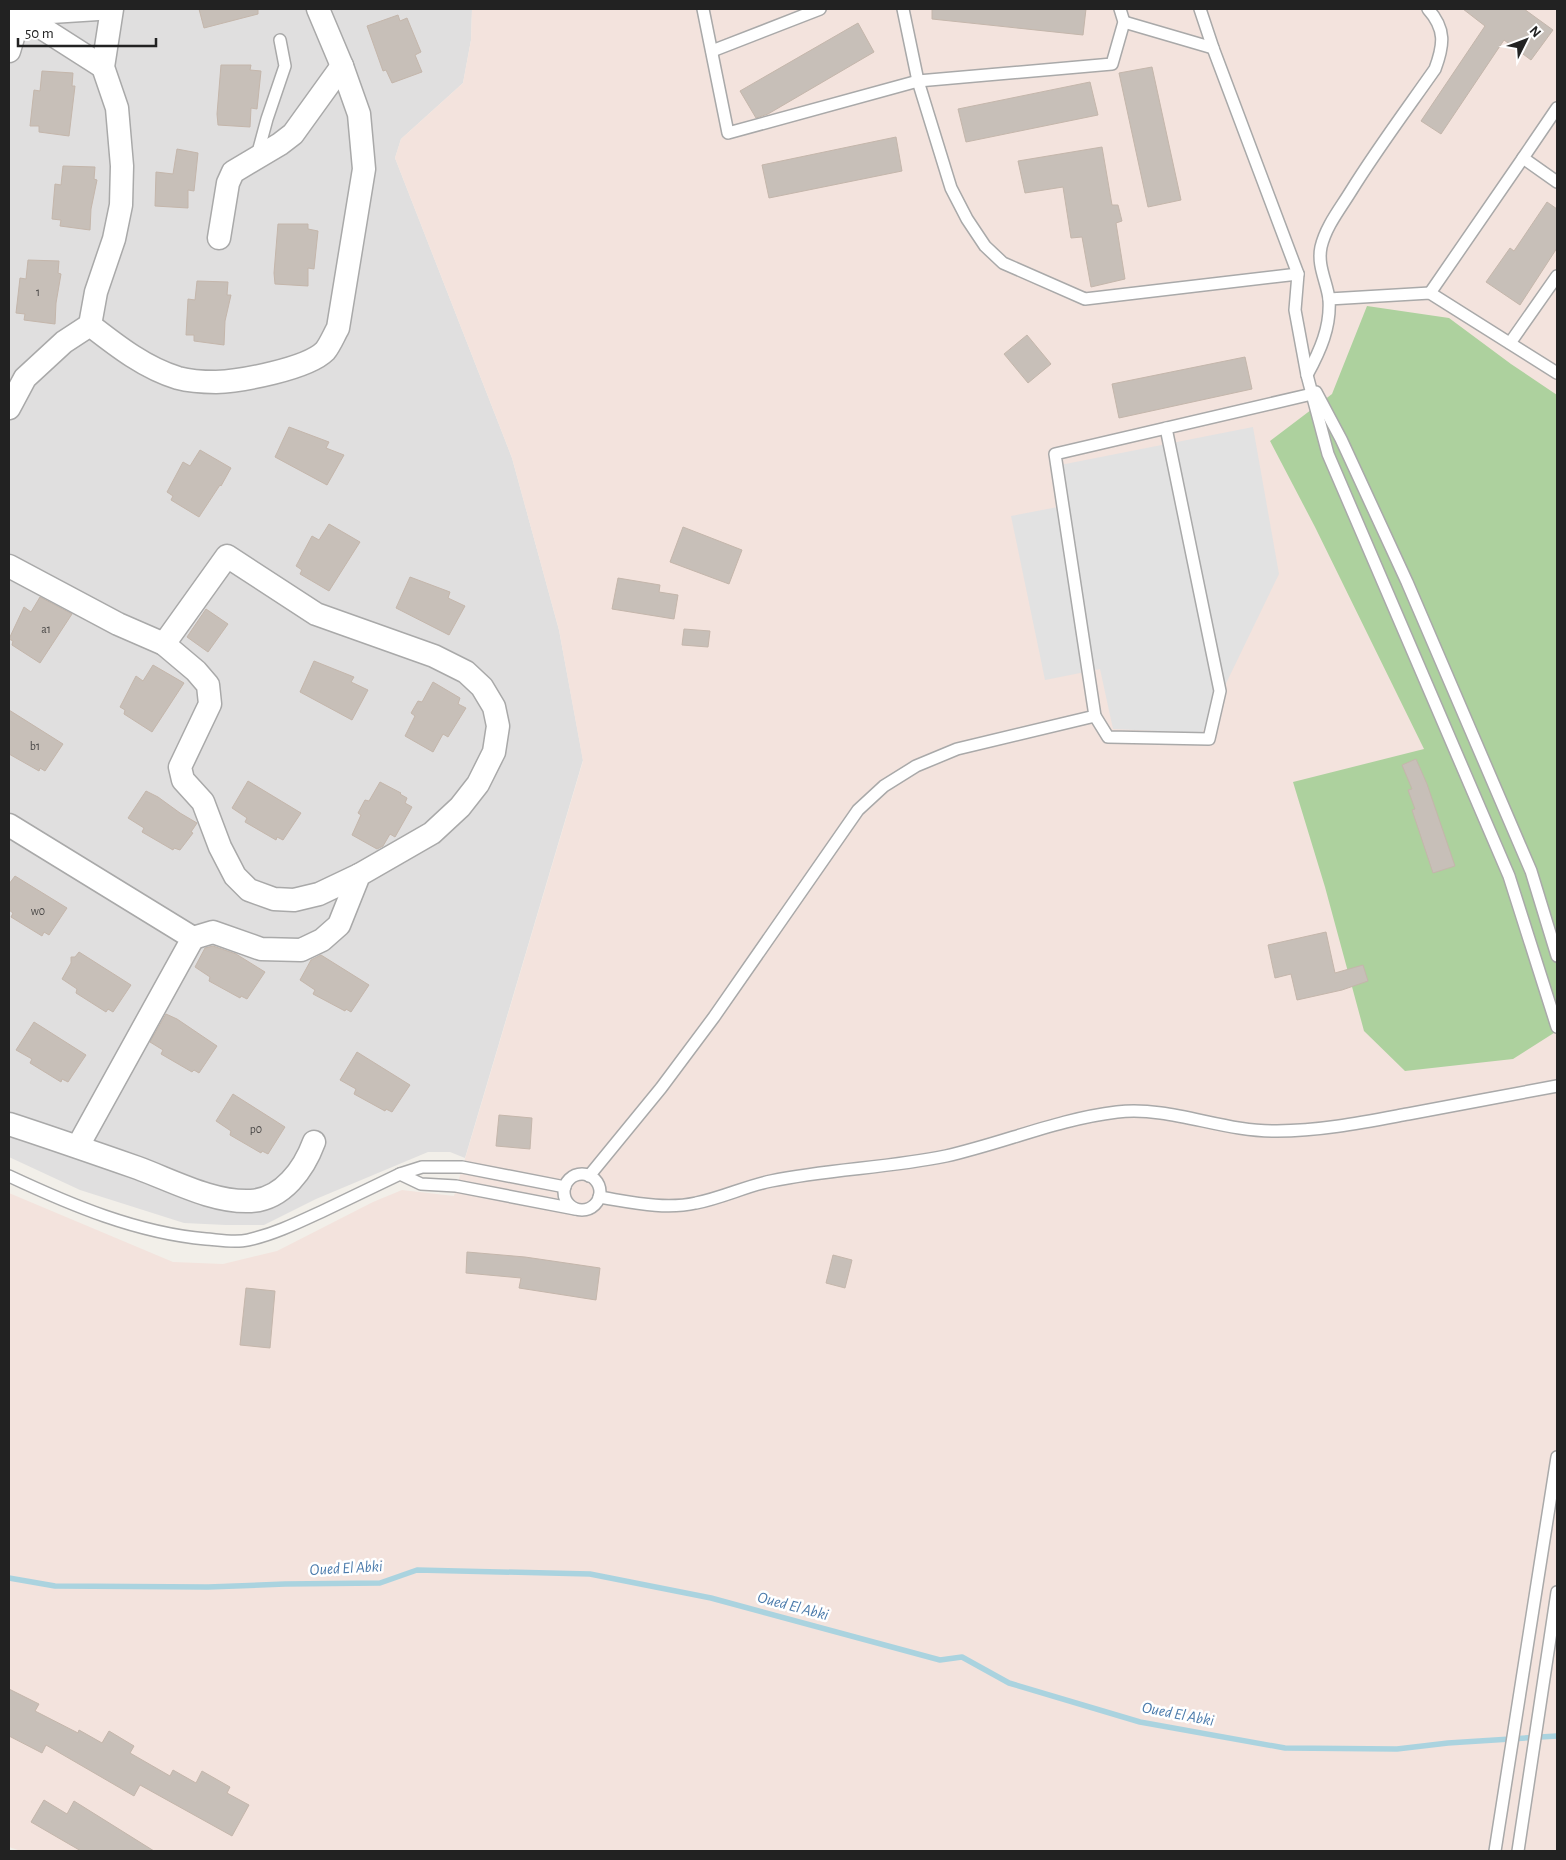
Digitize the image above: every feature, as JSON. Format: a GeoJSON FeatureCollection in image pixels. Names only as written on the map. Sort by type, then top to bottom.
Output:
{"type":"FeatureCollection","features":[{"type":"Feature","properties":{"kind":"street"},"geometry":{"type":"LineString","coordinates":[[16,12],[98,9]]}},
{"type":"Feature","properties":{"kind":"street"},"geometry":{"type":"LineString","coordinates":[[9,408],[25,378],[64,342],[90,325],[96,292],[114,239],[121,205],[122,166],[118,108],[103,66],[112,9]]}},
{"type":"Feature","properties":{"kind":"street"},"geometry":{"type":"LineString","coordinates":[[90,325],[115,345],[149,365],[179,378],[215,382],[253,377],[303,365],[325,351],[338,328],[364,169],[359,114],[320,9]]}},
{"type":"Feature","properties":{"kind":"street"},"geometry":{"type":"LineString","coordinates":[[9,51],[16,12]]}},
{"type":"Feature","properties":{"kind":"street"},"geometry":{"type":"LineString","coordinates":[[16,12],[103,66]]}},
{"type":"Feature","properties":{"kind":"street"},"geometry":{"type":"LineString","coordinates":[[219,238],[228,183],[233,172],[293,134],[342,66]]}},
{"type":"Feature","properties":{"kind":"street"},"geometry":{"type":"LineString","coordinates":[[9,566],[118,624],[164,644],[196,671],[208,685],[210,704],[180,767],[183,780],[203,802],[220,847],[235,876],[249,890],[274,899],[294,900],[319,894],[359,875],[432,833],[460,807],[478,784],[494,752],[498,726],[494,707],[482,687],[466,672],[434,656],[316,614],[227,556],[164,644]]}},
{"type":"Feature","properties":{"kind":"street"},"geometry":{"type":"LineString","coordinates":[[9,824],[193,938]]}},
{"type":"Feature","properties":{"kind":"street"},"geometry":{"type":"LineString","coordinates":[[78,1146],[193,938],[213,932],[261,949],[301,950],[322,940],[339,924],[359,875]]}},
{"type":"Feature","properties":{"kind":"street"},"geometry":{"type":"LineString","coordinates":[[9,1124],[78,1146],[221,1199],[252,1201],[272,1196],[286,1186],[308,1158],[314,1142]]}},
{"type":"Feature","properties":{"kind":"lane"},"geometry":{"type":"LineString","coordinates":[[703,9],[728,133],[918,81],[1112,64],[1124,22],[1120,9]]}},
{"type":"Feature","properties":{"kind":"lane"},"geometry":{"type":"LineString","coordinates":[[712,51],[820,9]]}},
{"type":"Feature","properties":{"kind":"lane"},"geometry":{"type":"LineString","coordinates":[[903,9],[918,81],[951,188],[967,219],[985,246],[1003,263],[1085,299],[1298,274]]}},
{"type":"Feature","properties":{"kind":"lane"},"geometry":{"type":"LineString","coordinates":[[1200,9],[1298,274],[1295,310],[1307,375],[1328,454],[1509,876],[1557,1027]]}},
{"type":"Feature","properties":{"kind":"lane"},"geometry":{"type":"LineString","coordinates":[[1307,375],[1322,346],[1328,324],[1329,299],[1320,267],[1321,249],[1328,227],[1366,167],[1435,69],[1442,51],[1442,30],[1428,9]]}},
{"type":"Feature","properties":{"kind":"lane"},"geometry":{"type":"LineString","coordinates":[[1124,22],[1213,48]]}},
{"type":"Feature","properties":{"kind":"lane"},"geometry":{"type":"LineString","coordinates":[[256,158],[285,66],[280,40]]}},
{"type":"Feature","properties":{"kind":"lane"},"geometry":{"type":"LineString","coordinates":[[1430,293],[1557,108]]}},
{"type":"Feature","properties":{"kind":"lane"},"geometry":{"type":"LineString","coordinates":[[1523,158],[1557,182]]}},
{"type":"Feature","properties":{"kind":"lane"},"geometry":{"type":"LineString","coordinates":[[1510,343],[1557,276]]}},
{"type":"Feature","properties":{"kind":"lane"},"geometry":{"type":"LineString","coordinates":[[1329,299],[1430,293],[1557,373]]}},
{"type":"Feature","properties":{"kind":"lane"},"geometry":{"type":"LineString","coordinates":[[1307,375],[1341,439],[1407,582],[1530,871],[1557,956]]}},
{"type":"Feature","properties":{"kind":"lane"},"geometry":{"type":"LineString","coordinates":[[1166,428],[1220,691],[1209,739],[1108,737],[1096,716],[1055,454],[1166,428],[1312,394]]}},
{"type":"Feature","properties":{"kind":"lane"},"geometry":{"type":"LineString","coordinates":[[589,1176],[661,1088],[714,1017],[858,810],[884,786],[916,766],[957,749],[1096,716]]}},
{"type":"Feature","properties":{"kind":"lane"},"geometry":{"type":"LineString","coordinates":[[599,1198],[670,1207],[696,1204],[769,1181],[946,1156],[1077,1119],[1117,1112],[1142,1110],[1168,1113],[1234,1126],[1274,1131],[1311,1130],[1557,1086]]}},
{"type":"Feature","properties":{"kind":"lane"},"geometry":{"type":"LineString","coordinates":[[9,1176],[116,1220],[154,1231],[191,1238],[245,1241],[276,1233],[400,1174],[422,1167],[462,1167],[564,1188]]}},
{"type":"Feature","properties":{"kind":"lane"},"geometry":{"type":"LineString","coordinates":[[400,1174],[421,1184],[456,1186],[574,1209],[587,1210],[599,1198],[598,1185],[589,1176],[577,1175],[571,1178],[564,1188],[566,1200],[574,1209]]}},
{"type":"Feature","properties":{"kind":"lane"},"geometry":{"type":"LineString","coordinates":[[1495,1851],[1557,1457]]}},
{"type":"Feature","properties":{"kind":"lane"},"geometry":{"type":"LineString","coordinates":[[1518,1851],[1557,1592]]}},
{"type":"Feature","properties":{"kind":"shaded area"},"geometry":{"type":"Polygon","coordinates":[[[9,9],[472,9],[471,40],[463,83],[401,139],[395,158],[512,458],[559,630],[583,760],[465,1158],[450,1152],[428,1152],[316,1199],[264,1225],[184,1223],[80,1190],[9,1157],[9,9]]]}},
{"type":"Feature","properties":{"kind":"shaded area"},"geometry":{"type":"Polygon","coordinates":[[[472,9],[1557,9],[1557,1851],[21,1851],[9,1847],[9,1193],[173,1262],[223,1264],[277,1251],[373,1202],[402,1190],[454,1196],[583,761],[559,630],[512,458],[395,158],[401,139],[463,83],[471,40],[472,9]]]}},
{"type":"Feature","properties":{"kind":"shaded area"},"geometry":{"type":"Polygon","coordinates":[[[1253,427],[1279,574],[1202,733],[1113,729],[1100,669],[1045,680],[1011,516],[1063,506],[1055,466],[1253,427]]]}},
{"type":"Feature","properties":{"kind":"green space"},"geometry":{"type":"Polygon","coordinates":[[[1367,306],[1449,318],[1557,395],[1557,1031],[1513,1059],[1405,1071],[1364,1031],[1325,887],[1293,782],[1424,749],[1315,527],[1270,441],[1332,394],[1367,306]]]}},
{"type":"Feature","properties":{"kind":"building"},"geometry":{"type":"Polygon","coordinates":[[[199,9],[258,9],[258,14],[204,28],[199,9]]]}},
{"type":"Feature","properties":{"kind":"building"},"geometry":{"type":"Polygon","coordinates":[[[932,9],[1086,9],[1083,35],[932,19],[932,9]]]}},
{"type":"Feature","properties":{"kind":"building"},"geometry":{"type":"Polygon","coordinates":[[[1463,9],[1524,9],[1553,30],[1531,60],[1504,40],[1441,134],[1421,121],[1485,26],[1463,9]]]}},
{"type":"Feature","properties":{"kind":"building"},"geometry":{"type":"Polygon","coordinates":[[[398,15],[400,21],[407,18],[421,52],[415,55],[422,72],[392,83],[386,70],[383,71],[367,26],[398,15]]]}},
{"type":"Feature","properties":{"kind":"building"},"geometry":{"type":"Polygon","coordinates":[[[858,23],[874,52],[768,114],[756,118],[740,91],[858,23]]]}},
{"type":"Feature","properties":{"kind":"building"},"geometry":{"type":"Polygon","coordinates":[[[221,65],[251,65],[250,70],[261,71],[257,109],[251,108],[250,127],[218,125],[217,114],[221,65]]]}},
{"type":"Feature","properties":{"kind":"building"},"geometry":{"type":"Polygon","coordinates":[[[1152,67],[1181,200],[1148,207],[1119,73],[1152,67]]]}},
{"type":"Feature","properties":{"kind":"building"},"geometry":{"type":"Polygon","coordinates":[[[42,71],[73,73],[72,86],[75,86],[69,136],[39,132],[39,126],[30,126],[34,90],[40,91],[42,71]]]}},
{"type":"Feature","properties":{"kind":"building"},"geometry":{"type":"Polygon","coordinates":[[[1090,82],[1098,115],[966,142],[958,109],[1090,82]]]}},
{"type":"Feature","properties":{"kind":"building"},"geometry":{"type":"Polygon","coordinates":[[[896,137],[902,171],[769,198],[762,165],[896,137]]]}},
{"type":"Feature","properties":{"kind":"building"},"geometry":{"type":"Polygon","coordinates":[[[1102,147],[1112,205],[1118,205],[1122,221],[1116,223],[1125,279],[1091,287],[1082,237],[1071,238],[1063,187],[1025,193],[1018,161],[1102,147]]]}},
{"type":"Feature","properties":{"kind":"building"},"geometry":{"type":"Polygon","coordinates":[[[177,149],[198,153],[194,191],[188,190],[188,208],[155,206],[156,172],[173,174],[177,149]]]}},
{"type":"Feature","properties":{"kind":"building"},"geometry":{"type":"Polygon","coordinates":[[[63,166],[95,167],[94,179],[97,180],[91,209],[90,230],[60,226],[61,220],[52,219],[55,184],[61,185],[63,166]]]}},
{"type":"Feature","properties":{"kind":"building"},"geometry":{"type":"Polygon","coordinates":[[[1547,202],[1557,209],[1557,248],[1520,305],[1486,282],[1510,248],[1514,251],[1547,202]]]}},
{"type":"Feature","properties":{"kind":"building"},"geometry":{"type":"Polygon","coordinates":[[[278,224],[308,224],[308,229],[318,231],[314,269],[308,268],[308,286],[275,284],[274,273],[278,224]]]}},
{"type":"Feature","properties":{"kind":"building"},"geometry":{"type":"Polygon","coordinates":[[[28,260],[59,261],[58,273],[61,274],[56,303],[55,324],[24,320],[25,314],[16,313],[20,278],[26,279],[28,260]]]}},
{"type":"Feature","properties":{"kind":"building"},"geometry":{"type":"Polygon","coordinates":[[[197,281],[228,282],[227,295],[231,295],[225,321],[224,345],[194,341],[194,335],[186,335],[188,299],[195,300],[197,281]]]}},
{"type":"Feature","properties":{"kind":"building"},"geometry":{"type":"Polygon","coordinates":[[[1027,335],[1051,364],[1028,383],[1004,354],[1027,335]]]}},
{"type":"Feature","properties":{"kind":"building"},"geometry":{"type":"Polygon","coordinates":[[[1245,357],[1252,389],[1119,418],[1112,384],[1245,357]]]}},
{"type":"Feature","properties":{"kind":"building"},"geometry":{"type":"Polygon","coordinates":[[[289,427],[329,442],[326,448],[344,455],[327,485],[275,457],[289,427]]]}},
{"type":"Feature","properties":{"kind":"building"},"geometry":{"type":"Polygon","coordinates":[[[200,450],[231,468],[199,517],[171,500],[173,496],[167,492],[183,462],[190,466],[200,450]]]}},
{"type":"Feature","properties":{"kind":"building"},"geometry":{"type":"Polygon","coordinates":[[[329,524],[360,542],[329,591],[300,574],[302,570],[296,566],[312,536],[319,540],[329,524]]]}},
{"type":"Feature","properties":{"kind":"building"},"geometry":{"type":"Polygon","coordinates":[[[683,527],[742,550],[729,584],[670,562],[683,527]]]}},
{"type":"Feature","properties":{"kind":"building"},"geometry":{"type":"Polygon","coordinates":[[[410,577],[450,592],[448,598],[465,606],[449,635],[396,608],[410,577]]]}},
{"type":"Feature","properties":{"kind":"building"},"geometry":{"type":"Polygon","coordinates":[[[618,578],[660,585],[659,592],[678,595],[674,619],[612,609],[618,578]]]}},
{"type":"Feature","properties":{"kind":"building"},"geometry":{"type":"Polygon","coordinates":[[[40,597],[72,614],[40,663],[12,645],[13,641],[9,639],[24,607],[31,612],[40,597]]]}},
{"type":"Feature","properties":{"kind":"building"},"geometry":{"type":"Polygon","coordinates":[[[206,609],[228,624],[208,652],[187,637],[206,609]]]}},
{"type":"Feature","properties":{"kind":"building"},"geometry":{"type":"Polygon","coordinates":[[[684,629],[710,631],[708,647],[682,645],[684,629]]]}},
{"type":"Feature","properties":{"kind":"building"},"geometry":{"type":"Polygon","coordinates":[[[314,661],[354,677],[351,682],[368,690],[352,720],[300,692],[314,661]]]}},
{"type":"Feature","properties":{"kind":"building"},"geometry":{"type":"Polygon","coordinates":[[[153,665],[184,683],[152,732],[124,714],[125,710],[120,707],[136,676],[143,681],[153,665]]]}},
{"type":"Feature","properties":{"kind":"building"},"geometry":{"type":"Polygon","coordinates":[[[433,682],[460,698],[458,704],[466,708],[448,737],[443,734],[433,752],[405,736],[415,716],[411,713],[418,701],[422,702],[433,682]]]}},
{"type":"Feature","properties":{"kind":"building"},"geometry":{"type":"Polygon","coordinates":[[[9,710],[63,744],[45,771],[40,768],[39,771],[9,754],[9,710]]]}},
{"type":"Feature","properties":{"kind":"building"},"geometry":{"type":"Polygon","coordinates":[[[1416,759],[1427,784],[1455,866],[1433,873],[1412,810],[1415,809],[1408,790],[1412,789],[1402,765],[1416,759]]]}},
{"type":"Feature","properties":{"kind":"building"},"geometry":{"type":"Polygon","coordinates":[[[248,781],[301,813],[283,840],[277,837],[276,840],[245,822],[247,818],[232,808],[248,781]]]}},
{"type":"Feature","properties":{"kind":"building"},"geometry":{"type":"Polygon","coordinates":[[[380,782],[401,793],[407,798],[405,803],[412,807],[395,837],[390,834],[383,846],[377,849],[352,835],[361,815],[358,813],[365,800],[369,801],[380,782]]]}},
{"type":"Feature","properties":{"kind":"building"},"geometry":{"type":"Polygon","coordinates":[[[146,791],[197,823],[191,832],[193,833],[180,850],[174,848],[173,850],[142,832],[144,828],[128,818],[146,791]]]}},
{"type":"Feature","properties":{"kind":"building"},"geometry":{"type":"Polygon","coordinates":[[[15,876],[67,908],[49,935],[44,932],[42,936],[11,917],[13,913],[9,910],[9,884],[15,876]]]}},
{"type":"Feature","properties":{"kind":"building"},"geometry":{"type":"Polygon","coordinates":[[[1326,932],[1335,973],[1363,965],[1368,981],[1342,990],[1297,1000],[1291,974],[1275,978],[1268,945],[1326,932]]]}},
{"type":"Feature","properties":{"kind":"building"},"geometry":{"type":"Polygon","coordinates":[[[213,946],[236,954],[265,972],[247,999],[241,996],[240,998],[209,981],[210,977],[195,967],[205,948],[213,946]]]}},
{"type":"Feature","properties":{"kind":"building"},"geometry":{"type":"Polygon","coordinates":[[[79,952],[131,985],[113,1012],[108,1009],[106,1012],[76,993],[77,989],[62,979],[71,963],[71,957],[75,957],[79,952]]]}},
{"type":"Feature","properties":{"kind":"building"},"geometry":{"type":"Polygon","coordinates":[[[321,955],[369,985],[351,1012],[346,1009],[345,1011],[313,994],[315,990],[300,980],[311,960],[321,955]]]}},
{"type":"Feature","properties":{"kind":"building"},"geometry":{"type":"Polygon","coordinates":[[[166,1014],[177,1019],[217,1046],[199,1073],[194,1070],[192,1072],[161,1054],[163,1050],[150,1042],[166,1014]]]}},
{"type":"Feature","properties":{"kind":"building"},"geometry":{"type":"Polygon","coordinates":[[[34,1022],[86,1055],[68,1082],[62,1079],[61,1082],[30,1063],[32,1059],[16,1050],[34,1022]]]}},
{"type":"Feature","properties":{"kind":"building"},"geometry":{"type":"Polygon","coordinates":[[[357,1052],[410,1085],[392,1112],[386,1109],[385,1111],[354,1094],[356,1089],[340,1080],[357,1052]]]}},
{"type":"Feature","properties":{"kind":"building"},"geometry":{"type":"Polygon","coordinates":[[[233,1094],[285,1127],[268,1154],[262,1151],[261,1153],[230,1135],[231,1131],[216,1121],[233,1094]]]}},
{"type":"Feature","properties":{"kind":"building"},"geometry":{"type":"Polygon","coordinates":[[[499,1115],[532,1118],[530,1149],[496,1146],[499,1115]]]}},
{"type":"Feature","properties":{"kind":"building"},"geometry":{"type":"Polygon","coordinates":[[[467,1252],[525,1257],[600,1268],[596,1300],[519,1288],[521,1278],[466,1273],[467,1252]]]}},
{"type":"Feature","properties":{"kind":"building"},"geometry":{"type":"Polygon","coordinates":[[[833,1255],[852,1260],[845,1288],[826,1283],[833,1255]]]}},
{"type":"Feature","properties":{"kind":"building"},"geometry":{"type":"Polygon","coordinates":[[[246,1288],[275,1291],[270,1348],[240,1345],[246,1288]]]}},
{"type":"Feature","properties":{"kind":"building"},"geometry":{"type":"Polygon","coordinates":[[[9,1689],[39,1704],[35,1711],[78,1733],[79,1730],[102,1743],[109,1731],[134,1746],[130,1753],[170,1776],[173,1770],[196,1783],[202,1771],[230,1787],[227,1793],[249,1805],[232,1836],[140,1785],[134,1796],[46,1745],[42,1753],[9,1736],[9,1689]]]}},
{"type":"Feature","properties":{"kind":"building"},"geometry":{"type":"Polygon","coordinates":[[[44,1800],[67,1814],[74,1801],[154,1851],[81,1851],[31,1822],[44,1800]]]}},
{"type":"Feature","properties":{"kind":"waterway","name":"Oued El Abki"},"geometry":{"type":"LineString","coordinates":[[9,1578],[55,1586],[208,1587],[380,1583],[417,1570],[590,1574],[711,1598],[940,1660],[962,1657],[1009,1683],[1140,1722],[1285,1748],[1397,1749],[1448,1743],[1557,1736]]}}]}
